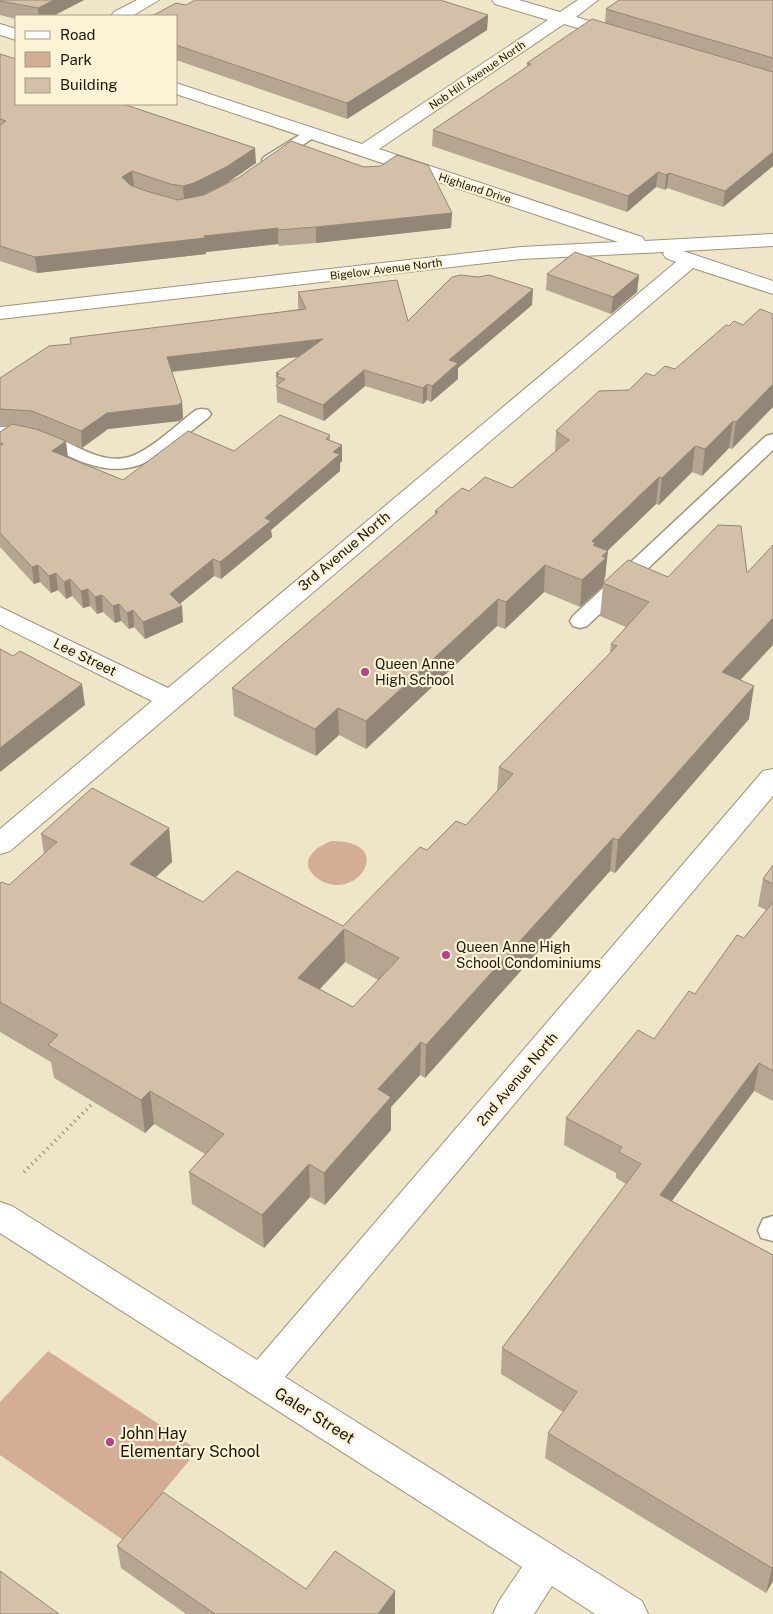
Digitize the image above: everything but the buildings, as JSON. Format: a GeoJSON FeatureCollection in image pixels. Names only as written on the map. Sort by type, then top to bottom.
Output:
{"type":"FeatureCollection","features":[{"type":"Feature","properties":{"kind":"street"},"geometry":{"type":"LineString","coordinates":[[122,15],[150,0]]}},
{"type":"Feature","properties":{"kind":"street"},"geometry":{"type":"LineString","coordinates":[[501,0],[634,40]]}},
{"type":"Feature","properties":{"kind":"street","name":"Nob Hill Avenue North"},"geometry":{"type":"LineString","coordinates":[[364,151],[590,0]]}},
{"type":"Feature","properties":{"kind":"street"},"geometry":{"type":"LineString","coordinates":[[0,29],[15,34]]}},
{"type":"Feature","properties":{"kind":"street","name":"Highland Drive"},"geometry":{"type":"LineString","coordinates":[[178,89],[773,288]]}},
{"type":"Feature","properties":{"kind":"street","name":"Bigelow Avenue North"},"geometry":{"type":"LineString","coordinates":[[0,314],[521,253],[773,240]]}},
{"type":"Feature","properties":{"kind":"street","name":"3rd Avenue North"},"geometry":{"type":"LineString","coordinates":[[0,844],[690,260]]}},
{"type":"Feature","properties":{"kind":"street","name":"Lee Street"},"geometry":{"type":"LineString","coordinates":[[0,615],[170,699]]}},
{"type":"Feature","properties":{"kind":"street","name":"2nd Avenue North"},"geometry":{"type":"LineString","coordinates":[[260,1381],[773,778]]}},
{"type":"Feature","properties":{"kind":"street","name":"Galer Street"},"geometry":{"type":"LineString","coordinates":[[0,1216],[629,1614]]}},
{"type":"Feature","properties":{"kind":"street"},"geometry":{"type":"LineString","coordinates":[[512,1614],[547,1562]]}},
{"type":"Feature","properties":{"kind":"lane"},"geometry":{"type":"LineString","coordinates":[[257,169],[311,133]]}},
{"type":"Feature","properties":{"kind":"lane"},"geometry":{"type":"LineString","coordinates":[[4,432],[31,433],[102,464],[119,466],[136,462],[202,414]]}},
{"type":"Feature","properties":{"kind":"lane"},"geometry":{"type":"LineString","coordinates":[[580,621],[773,440]]}},
{"type":"Feature","properties":{"kind":"path"},"geometry":{"type":"LineString","coordinates":[[24,1172],[94,1102]]}},
{"type":"Feature","properties":{"kind":"green space"},"geometry":{"type":"Polygon","coordinates":[[[332,841],[352,844],[363,851],[367,860],[364,870],[356,879],[345,884],[331,884],[317,878],[311,872],[308,861],[311,855],[326,843],[332,841]]]}},
{"type":"Feature","properties":{"kind":"green space"},"geometry":{"type":"Polygon","coordinates":[[[48,1351],[198,1450],[123,1540],[0,1455],[0,1402],[48,1351]]]}},
{"type":"Feature","properties":{"kind":"place","name":"Queen Anne High School"},"geometry":{"type":"Point","coordinates":[365,672]}},
{"type":"Feature","properties":{"kind":"place","name":"Queen Anne High School Condominiums"},"geometry":{"type":"Point","coordinates":[446,955]}},
{"type":"Feature","properties":{"kind":"place","name":"John Hay Elementary School"},"geometry":{"type":"Point","coordinates":[110,1442]}}]}
